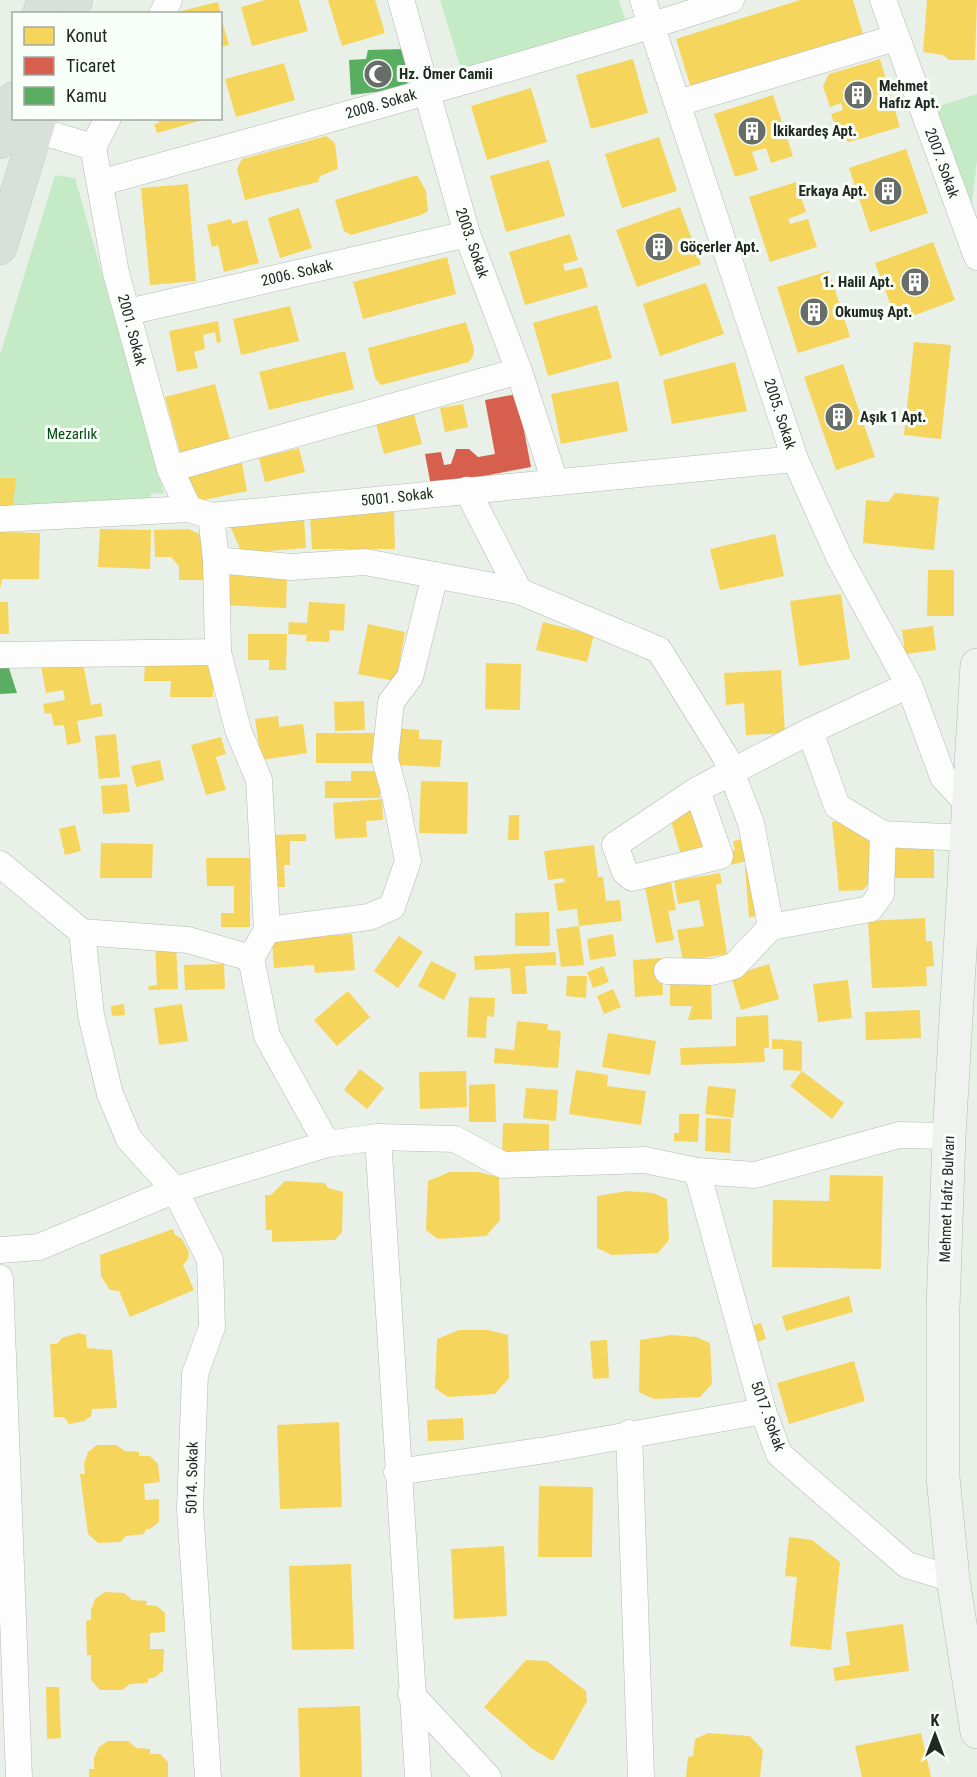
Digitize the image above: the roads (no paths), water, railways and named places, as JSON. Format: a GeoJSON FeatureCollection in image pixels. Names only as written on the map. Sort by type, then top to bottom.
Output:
{"type":"FeatureCollection","features":[{"type":"Feature","properties":{"kind":"highway"},"geometry":{"type":"LineString","coordinates":[[0,141],[12,104]]}},
{"type":"Feature","properties":{"kind":"highway"},"geometry":{"type":"LineString","coordinates":[[0,248],[38,124]]}},
{"type":"Feature","properties":{"kind":"main road","name":"Mehmet Hafız Bulvarı"},"geometry":{"type":"LineString","coordinates":[[977,665],[970,825],[949,1136],[943,1309],[943,1477],[953,1579],[977,1732]]}},
{"type":"Feature","properties":{"kind":"street","name":"2003. Sokak"},"geometry":{"type":"LineString","coordinates":[[401,0],[467,234],[519,371],[555,482]]}},
{"type":"Feature","properties":{"kind":"street","name":"2005. Sokak"},"geometry":{"type":"LineString","coordinates":[[644,0],[795,459],[839,557],[909,685],[943,777],[970,825]]}},
{"type":"Feature","properties":{"kind":"street","name":"2008. Sokak"},"geometry":{"type":"LineString","coordinates":[[100,183],[426,92],[652,26],[731,0]]}},
{"type":"Feature","properties":{"kind":"street","name":"2007. Sokak"},"geometry":{"type":"LineString","coordinates":[[883,0],[977,257]]}},
{"type":"Feature","properties":{"kind":"street"},"geometry":{"type":"LineString","coordinates":[[678,103],[895,38]]}},
{"type":"Feature","properties":{"kind":"street"},"geometry":{"type":"LineString","coordinates":[[38,124],[93,147],[107,120]]}},
{"type":"Feature","properties":{"kind":"street","name":"2001. Sokak"},"geometry":{"type":"LineString","coordinates":[[93,147],[116,273],[170,469],[200,512],[216,560],[218,652],[238,730],[259,780],[267,930]]}},
{"type":"Feature","properties":{"kind":"street","name":"2006. Sokak"},"geometry":{"type":"LineString","coordinates":[[128,312],[467,234]]}},
{"type":"Feature","properties":{"kind":"street"},"geometry":{"type":"LineString","coordinates":[[170,469],[519,371]]}},
{"type":"Feature","properties":{"kind":"street","name":"5001. Sokak"},"geometry":{"type":"LineString","coordinates":[[0,519],[200,512],[795,459]]}},
{"type":"Feature","properties":{"kind":"street"},"geometry":{"type":"LineString","coordinates":[[467,490],[519,591]]}},
{"type":"Feature","properties":{"kind":"street"},"geometry":{"type":"LineString","coordinates":[[216,560],[291,567],[364,562],[519,591],[659,650],[725,756],[751,823],[771,927]]}},
{"type":"Feature","properties":{"kind":"street"},"geometry":{"type":"LineString","coordinates":[[327,1144],[267,1036],[251,958],[267,930],[369,916],[392,907],[408,861],[395,795],[385,759],[391,702],[410,677],[435,575]]}},
{"type":"Feature","properties":{"kind":"street"},"geometry":{"type":"LineString","coordinates":[[0,655],[218,652]]}},
{"type":"Feature","properties":{"kind":"street"},"geometry":{"type":"LineString","coordinates":[[698,790],[810,731],[909,685]]}},
{"type":"Feature","properties":{"kind":"street"},"geometry":{"type":"LineString","coordinates":[[810,731],[837,806],[883,834],[970,825]]}},
{"type":"Feature","properties":{"kind":"street"},"geometry":{"type":"LineString","coordinates":[[668,971],[712,972],[734,966],[771,927],[870,909],[881,894],[883,834]]}},
{"type":"Feature","properties":{"kind":"street"},"geometry":{"type":"LineString","coordinates":[[0,864],[82,933],[188,940],[251,958]]}},
{"type":"Feature","properties":{"kind":"street","name":"5014. Sokak"},"geometry":{"type":"LineString","coordinates":[[82,933],[91,1015],[110,1094],[129,1139],[175,1190],[210,1260],[212,1327],[195,1374],[190,1509],[208,1777]]}},
{"type":"Feature","properties":{"kind":"street"},"geometry":{"type":"LineString","coordinates":[[0,1250],[39,1246],[175,1190],[327,1144],[378,1137],[455,1139],[503,1165],[645,1160],[697,1171],[755,1175],[899,1135],[949,1136]]}},
{"type":"Feature","properties":{"kind":"street"},"geometry":{"type":"LineString","coordinates":[[378,1137],[397,1472],[418,1777]]}},
{"type":"Feature","properties":{"kind":"street","name":"5017. Sokak"},"geometry":{"type":"LineString","coordinates":[[697,1171],[763,1411],[779,1454],[907,1565],[953,1579]]}},
{"type":"Feature","properties":{"kind":"street"},"geometry":{"type":"LineString","coordinates":[[0,1278],[19,1777]]}},
{"type":"Feature","properties":{"kind":"street"},"geometry":{"type":"LineString","coordinates":[[397,1472],[546,1450],[628,1433],[763,1411]]}},
{"type":"Feature","properties":{"kind":"street"},"geometry":{"type":"LineString","coordinates":[[628,1433],[641,1777]]}},
{"type":"Feature","properties":{"kind":"street"},"geometry":{"type":"LineString","coordinates":[[411,1694],[488,1777]]}},
{"type":"Feature","properties":{"kind":"place","name":"Hz. Ömer Camii"},"geometry":{"type":"Point","coordinates":[378,74]}},
{"type":"Feature","properties":{"kind":"place","name":"Mehmet Hafız Apt."},"geometry":{"type":"Point","coordinates":[858,95]}},
{"type":"Feature","properties":{"kind":"place","name":"İkikardeş Apt."},"geometry":{"type":"Point","coordinates":[752,131]}},
{"type":"Feature","properties":{"kind":"place","name":"Erkaya Apt."},"geometry":{"type":"Point","coordinates":[888,191]}},
{"type":"Feature","properties":{"kind":"place","name":"Göçerler Apt."},"geometry":{"type":"Point","coordinates":[659,247]}},
{"type":"Feature","properties":{"kind":"place","name":"1. Halil Apt."},"geometry":{"type":"Point","coordinates":[915,282]}},
{"type":"Feature","properties":{"kind":"place","name":"Okumuş Apt."},"geometry":{"type":"Point","coordinates":[814,312]}},
{"type":"Feature","properties":{"kind":"place","name":"Aşık 1 Apt."},"geometry":{"type":"Point","coordinates":[839,417]}},
{"type":"Feature","properties":{"kind":"park label","name":"Mezarlık"},"geometry":{"type":"Point","coordinates":[72,434]}}]}
